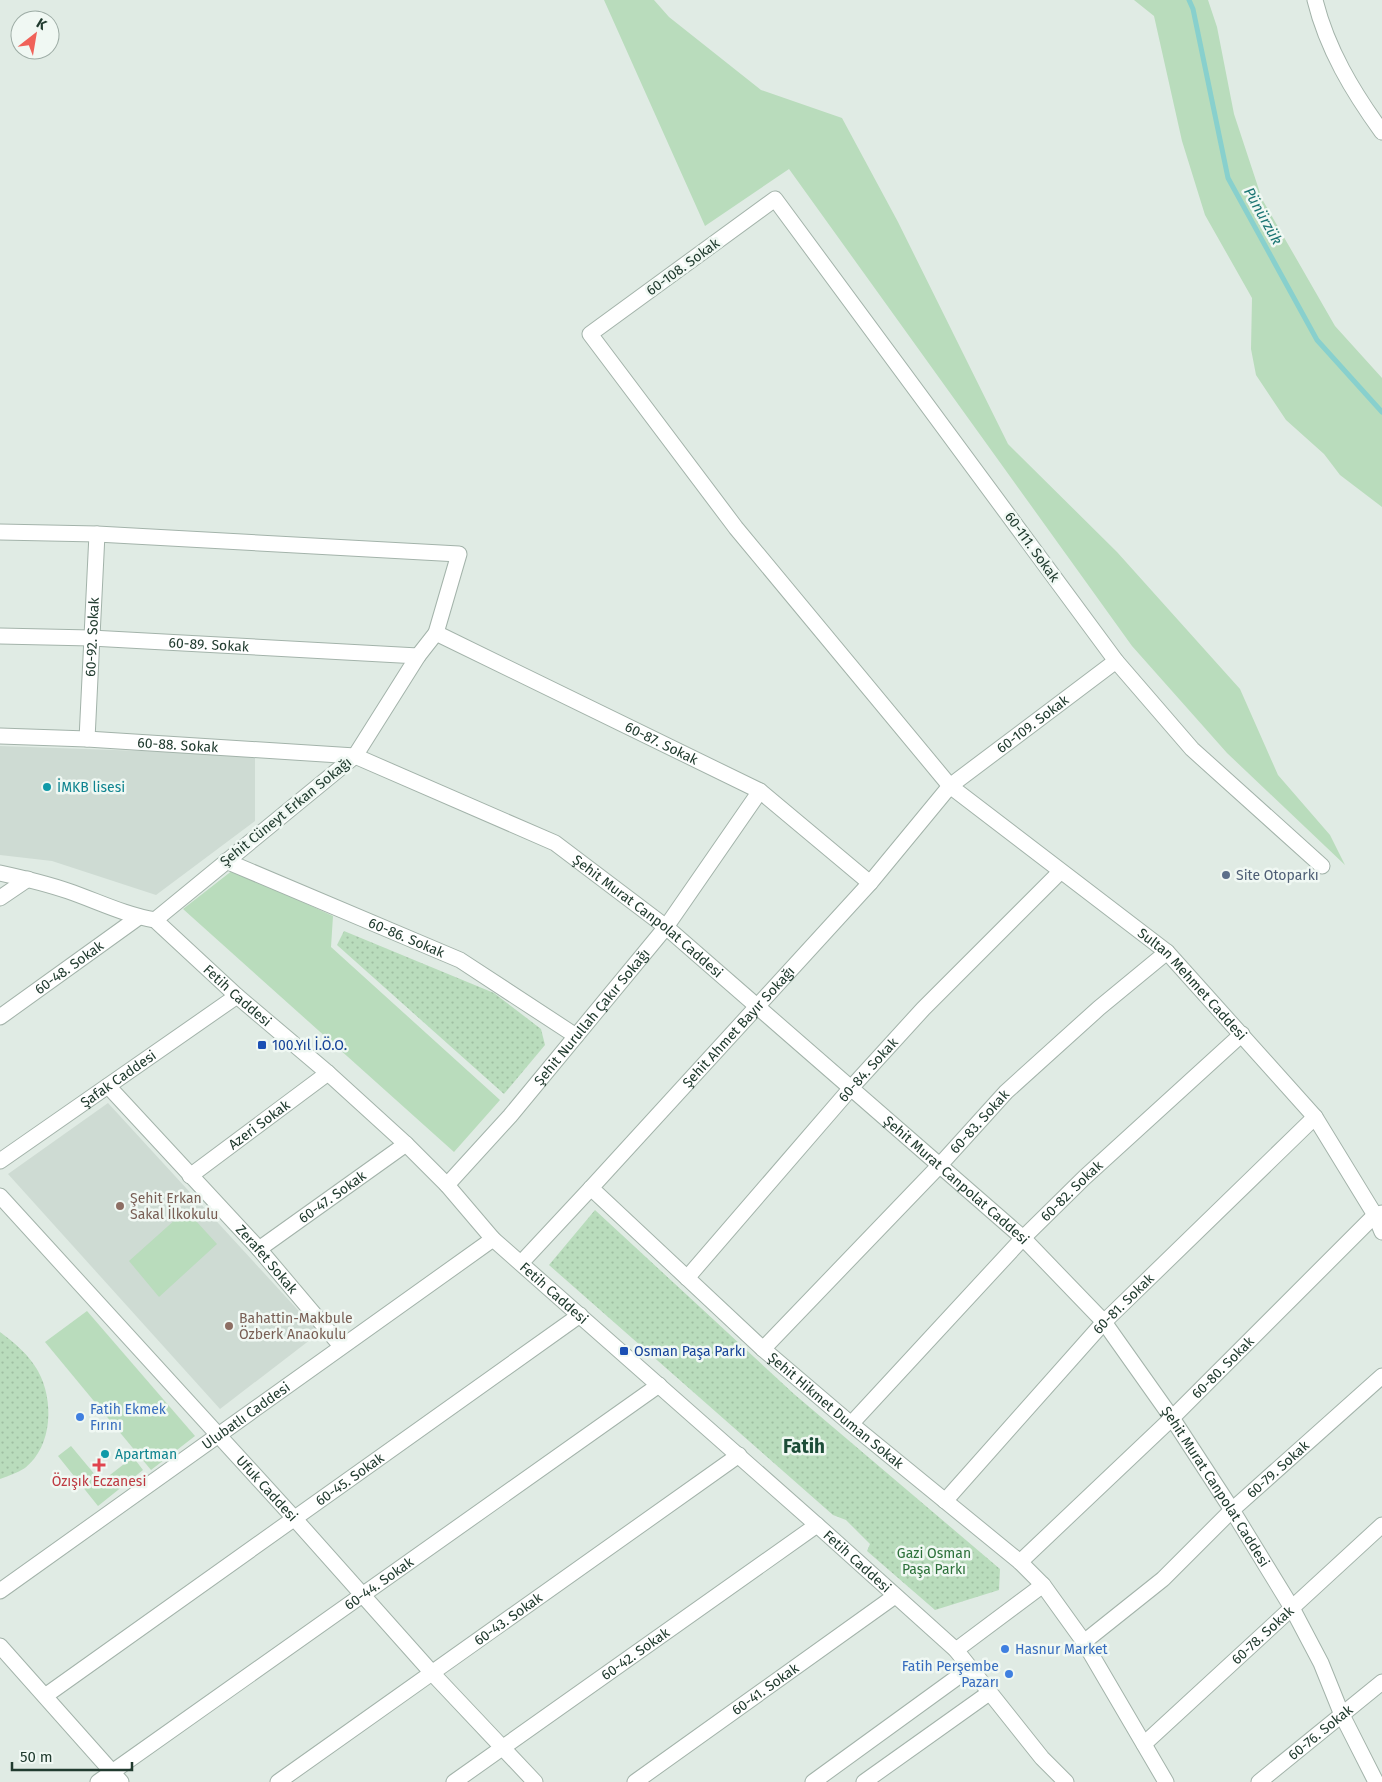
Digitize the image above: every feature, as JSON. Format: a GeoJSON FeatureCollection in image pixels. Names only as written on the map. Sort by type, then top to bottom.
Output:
{"type":"FeatureCollection","features":[{"type":"Feature","properties":{"kind":"street"},"geometry":{"type":"LineString","coordinates":[[1315,0],[1332,51],[1358,100],[1382,132]]}},
{"type":"Feature","properties":{"kind":"street","name":"60-108. Sokak"},"geometry":{"type":"LineString","coordinates":[[590,334],[775,199]]}},
{"type":"Feature","properties":{"kind":"street","name":"60-111. Sokak"},"geometry":{"type":"LineString","coordinates":[[775,199],[1116,661],[1192,749],[1322,866]]}},
{"type":"Feature","properties":{"kind":"street","name":"Sultan Mehmet Caddesi"},"geometry":{"type":"LineString","coordinates":[[590,334],[736,528],[950,786],[1167,952],[1315,1117],[1379,1214],[1382,1232]]}},
{"type":"Feature","properties":{"kind":"street"},"geometry":{"type":"LineString","coordinates":[[0,532],[97,534]]}},
{"type":"Feature","properties":{"kind":"street","name":"Şehit Cüneyt Erkan Sokağı"},"geometry":{"type":"LineString","coordinates":[[97,534],[460,554],[436,633],[418,656],[355,756],[156,920]]}},
{"type":"Feature","properties":{"kind":"street","name":"60-92. Sokak"},"geometry":{"type":"LineString","coordinates":[[87,739],[97,534]]}},
{"type":"Feature","properties":{"kind":"street","name":"60-87. Sokak"},"geometry":{"type":"LineString","coordinates":[[436,633],[760,791],[870,883]]}},
{"type":"Feature","properties":{"kind":"street","name":"60-89. Sokak"},"geometry":{"type":"LineString","coordinates":[[0,636],[91,638],[418,656]]}},
{"type":"Feature","properties":{"kind":"street","name":"60-109. Sokak"},"geometry":{"type":"LineString","coordinates":[[950,786],[1116,661]]}},
{"type":"Feature","properties":{"kind":"street","name":"60-88. Sokak"},"geometry":{"type":"LineString","coordinates":[[0,736],[87,739],[355,756]]}},
{"type":"Feature","properties":{"kind":"street","name":"Şehit Murat Canpolat Caddesi"},"geometry":{"type":"LineString","coordinates":[[355,756],[555,843],[666,927],[1023,1238],[1104,1322],[1172,1418],[1232,1510],[1292,1608],[1321,1664],[1342,1715],[1376,1782]]}},
{"type":"Feature","properties":{"kind":"street","name":"Şehit Ahmet Bayır Sokağı"},"geometry":{"type":"LineString","coordinates":[[521,1263],[870,883],[950,786]]}},
{"type":"Feature","properties":{"kind":"street","name":"Şehit Nurullah Çakır Sokağı"},"geometry":{"type":"LineString","coordinates":[[447,1185],[510,1116],[666,927],[760,791]]}},
{"type":"Feature","properties":{"kind":"street","name":"60-86. Sokak"},"geometry":{"type":"LineString","coordinates":[[226,861],[460,960],[576,1036]]}},
{"type":"Feature","properties":{"kind":"street","name":"60-84. Sokak"},"geometry":{"type":"LineString","coordinates":[[687,1278],[851,1088],[923,1009],[1060,872]]}},
{"type":"Feature","properties":{"kind":"street"},"geometry":{"type":"LineString","coordinates":[[0,873],[28,878],[139,917],[156,920]]}},
{"type":"Feature","properties":{"kind":"street"},"geometry":{"type":"LineString","coordinates":[[0,898],[28,878]]}},
{"type":"Feature","properties":{"kind":"street","name":"60-48. Sokak"},"geometry":{"type":"LineString","coordinates":[[0,1017],[139,917]]}},
{"type":"Feature","properties":{"kind":"street","name":"Fetih Caddesi"},"geometry":{"type":"LineString","coordinates":[[156,920],[237,996],[328,1073],[406,1144],[447,1185],[493,1238],[956,1650],[1042,1758],[1066,1782]]}},
{"type":"Feature","properties":{"kind":"street","name":"60-83. Sokak"},"geometry":{"type":"LineString","coordinates":[[763,1349],[939,1166],[1006,1092],[1099,1008],[1167,952]]}},
{"type":"Feature","properties":{"kind":"street","name":"Şafak Caddesi"},"geometry":{"type":"LineString","coordinates":[[0,1161],[237,996]]}},
{"type":"Feature","properties":{"kind":"street","name":"60-82. Sokak"},"geometry":{"type":"LineString","coordinates":[[850,1424],[1023,1238],[1085,1177],[1242,1034]]}},
{"type":"Feature","properties":{"kind":"street","name":"Azeri Sokak"},"geometry":{"type":"LineString","coordinates":[[190,1176],[328,1073]]}},
{"type":"Feature","properties":{"kind":"street","name":"Zerafet Sokak"},"geometry":{"type":"LineString","coordinates":[[108,1086],[259,1249],[341,1346]]}},
{"type":"Feature","properties":{"kind":"street","name":"60-81. Sokak"},"geometry":{"type":"LineString","coordinates":[[944,1501],[1104,1322],[1315,1117]]}},
{"type":"Feature","properties":{"kind":"street","name":"60-47. Sokak"},"geometry":{"type":"LineString","coordinates":[[259,1249],[406,1144]]}},
{"type":"Feature","properties":{"kind":"street","name":"Şehit Hikmet Duman Sokak"},"geometry":{"type":"LineString","coordinates":[[591,1188],[763,1349],[850,1424],[1020,1562],[1043,1584],[1084,1642],[1166,1782]]}},
{"type":"Feature","properties":{"kind":"street","name":"Ufuk Caddesi"},"geometry":{"type":"LineString","coordinates":[[0,1196],[294,1518],[433,1674],[535,1782]]}},
{"type":"Feature","properties":{"kind":"street","name":"60-80. Sokak"},"geometry":{"type":"LineString","coordinates":[[1020,1562],[1172,1418],[1379,1214]]}},
{"type":"Feature","properties":{"kind":"street","name":"Ulubatlı Caddesi"},"geometry":{"type":"LineString","coordinates":[[0,1591],[493,1238]]}},
{"type":"Feature","properties":{"kind":"street","name":"60-45. Sokak"},"geometry":{"type":"LineString","coordinates":[[45,1696],[580,1315]]}},
{"type":"Feature","properties":{"kind":"street","name":"60-79. Sokak"},"geometry":{"type":"LineString","coordinates":[[1084,1642],[1163,1579],[1232,1510],[1382,1376]]}},
{"type":"Feature","properties":{"kind":"street","name":"60-44. Sokak"},"geometry":{"type":"LineString","coordinates":[[98,1782],[117,1777],[363,1595],[659,1385]]}},
{"type":"Feature","properties":{"kind":"street","name":"60-43. Sokak"},"geometry":{"type":"LineString","coordinates":[[278,1782],[433,1674],[739,1455]]}},
{"type":"Feature","properties":{"kind":"street","name":"60-42. Sokak"},"geometry":{"type":"LineString","coordinates":[[454,1782],[817,1525]]}},
{"type":"Feature","properties":{"kind":"street","name":"60-78. Sokak"},"geometry":{"type":"LineString","coordinates":[[1144,1744],[1382,1525]]}},
{"type":"Feature","properties":{"kind":"street"},"geometry":{"type":"LineString","coordinates":[[956,1650],[1043,1584]]}},
{"type":"Feature","properties":{"kind":"street","name":"60-41. Sokak"},"geometry":{"type":"LineString","coordinates":[[635,1782],[896,1596]]}},
{"type":"Feature","properties":{"kind":"street"},"geometry":{"type":"LineString","coordinates":[[0,1646],[117,1777]]}},
{"type":"Feature","properties":{"kind":"street"},"geometry":{"type":"LineString","coordinates":[[813,1782],[970,1668]]}},
{"type":"Feature","properties":{"kind":"street","name":"60-76. Sokak"},"geometry":{"type":"LineString","coordinates":[[1259,1782],[1382,1682]]}},
{"type":"Feature","properties":{"kind":"street"},"geometry":{"type":"LineString","coordinates":[[864,1782],[989,1693]]}},
{"type":"Feature","properties":{"kind":"shaded area"},"geometry":{"type":"Polygon","coordinates":[[[0,746],[255,755],[255,821],[156,895],[52,861],[0,855],[0,746]]]}},
{"type":"Feature","properties":{"kind":"shaded area"},"geometry":{"type":"Polygon","coordinates":[[[108,1103],[319,1333],[220,1409],[8,1174],[108,1103]]]}},
{"type":"Feature","properties":{"kind":"green space"},"geometry":{"type":"Polygon","coordinates":[[[604,0],[654,0],[669,17],[761,90],[842,118],[898,222],[1008,444],[1117,552],[1240,689],[1278,775],[1330,835],[1345,865],[1227,753],[1132,646],[789,169],[705,226],[604,0]]]}},
{"type":"Feature","properties":{"kind":"green space"},"geometry":{"type":"Polygon","coordinates":[[[1134,0],[1208,0],[1217,27],[1234,114],[1262,199],[1335,326],[1382,378],[1382,507],[1340,475],[1324,454],[1286,420],[1256,375],[1251,349],[1252,298],[1205,215],[1182,141],[1154,16],[1134,0]]]}},
{"type":"Feature","properties":{"kind":"green space"},"geometry":{"type":"Polygon","coordinates":[[[233,870],[333,916],[331,947],[500,1100],[454,1152],[183,909],[233,870]]]}},
{"type":"Feature","properties":{"kind":"green space"},"geometry":{"type":"Polygon","coordinates":[[[344,931],[494,993],[541,1029],[545,1045],[504,1094],[337,945],[344,931]]]}},
{"type":"Feature","properties":{"kind":"green space"},"geometry":{"type":"Polygon","coordinates":[[[186,1210],[217,1244],[159,1297],[129,1261],[186,1210]]]}},
{"type":"Feature","properties":{"kind":"green space","name":"Gazi Osman Paşa Parkı"},"geometry":{"type":"Polygon","coordinates":[[[595,1210],[794,1394],[1000,1569],[999,1590],[935,1610],[867,1551],[870,1544],[846,1520],[833,1515],[549,1265],[595,1210]]]}},
{"type":"Feature","properties":{"kind":"green space"},"geometry":{"type":"Polygon","coordinates":[[[87,1311],[195,1436],[151,1470],[45,1342],[87,1311]]]}},
{"type":"Feature","properties":{"kind":"green space"},"geometry":{"type":"Polygon","coordinates":[[[0,1332],[21,1350],[38,1371],[47,1395],[48,1422],[46,1435],[34,1459],[25,1468],[0,1479],[0,1332]]]}},
{"type":"Feature","properties":{"kind":"green space"},"geometry":{"type":"Polygon","coordinates":[[[71,1446],[101,1482],[133,1457],[143,1470],[98,1506],[58,1456],[71,1446]]]}},
{"type":"Feature","properties":{"kind":"waterway","name":"Pünürzük"},"geometry":{"type":"LineString","coordinates":[[1189,0],[1193,9],[1228,178],[1317,340],[1382,412]]}},
{"type":"Feature","properties":{"kind":"place","name":"İMKB lisesi"},"geometry":{"type":"Point","coordinates":[47,787]}},
{"type":"Feature","properties":{"kind":"place","name":"Site Otoparkı"},"geometry":{"type":"Point","coordinates":[1226,875]}},
{"type":"Feature","properties":{"kind":"place","name":"100.Yıl İ.Ö.O."},"geometry":{"type":"Point","coordinates":[262,1045]}},
{"type":"Feature","properties":{"kind":"place","name":"Şehit Erkan Sakal İlkokulu"},"geometry":{"type":"Point","coordinates":[120,1206]}},
{"type":"Feature","properties":{"kind":"place","name":"Bahattin-Makbule Özberk Anaokulu"},"geometry":{"type":"Point","coordinates":[229,1326]}},
{"type":"Feature","properties":{"kind":"place","name":"Osman Paşa Parkı"},"geometry":{"type":"Point","coordinates":[624,1351]}},
{"type":"Feature","properties":{"kind":"place","name":"Fatih Ekmek Fırını"},"geometry":{"type":"Point","coordinates":[80,1417]}},
{"type":"Feature","properties":{"kind":"place","name":"Apartman"},"geometry":{"type":"Point","coordinates":[105,1454]}},
{"type":"Feature","properties":{"kind":"place","name":"Özışık Eczanesi"},"geometry":{"type":"Point","coordinates":[99,1465]}},
{"type":"Feature","properties":{"kind":"place","name":"Hasnur Market"},"geometry":{"type":"Point","coordinates":[1005,1649]}},
{"type":"Feature","properties":{"kind":"place","name":"Fatih Perşembe Pazarı"},"geometry":{"type":"Point","coordinates":[1009,1674]}},
{"type":"Feature","properties":{"kind":"district","name":"Fatih"},"geometry":{"type":"Point","coordinates":[804,1446]}}]}
